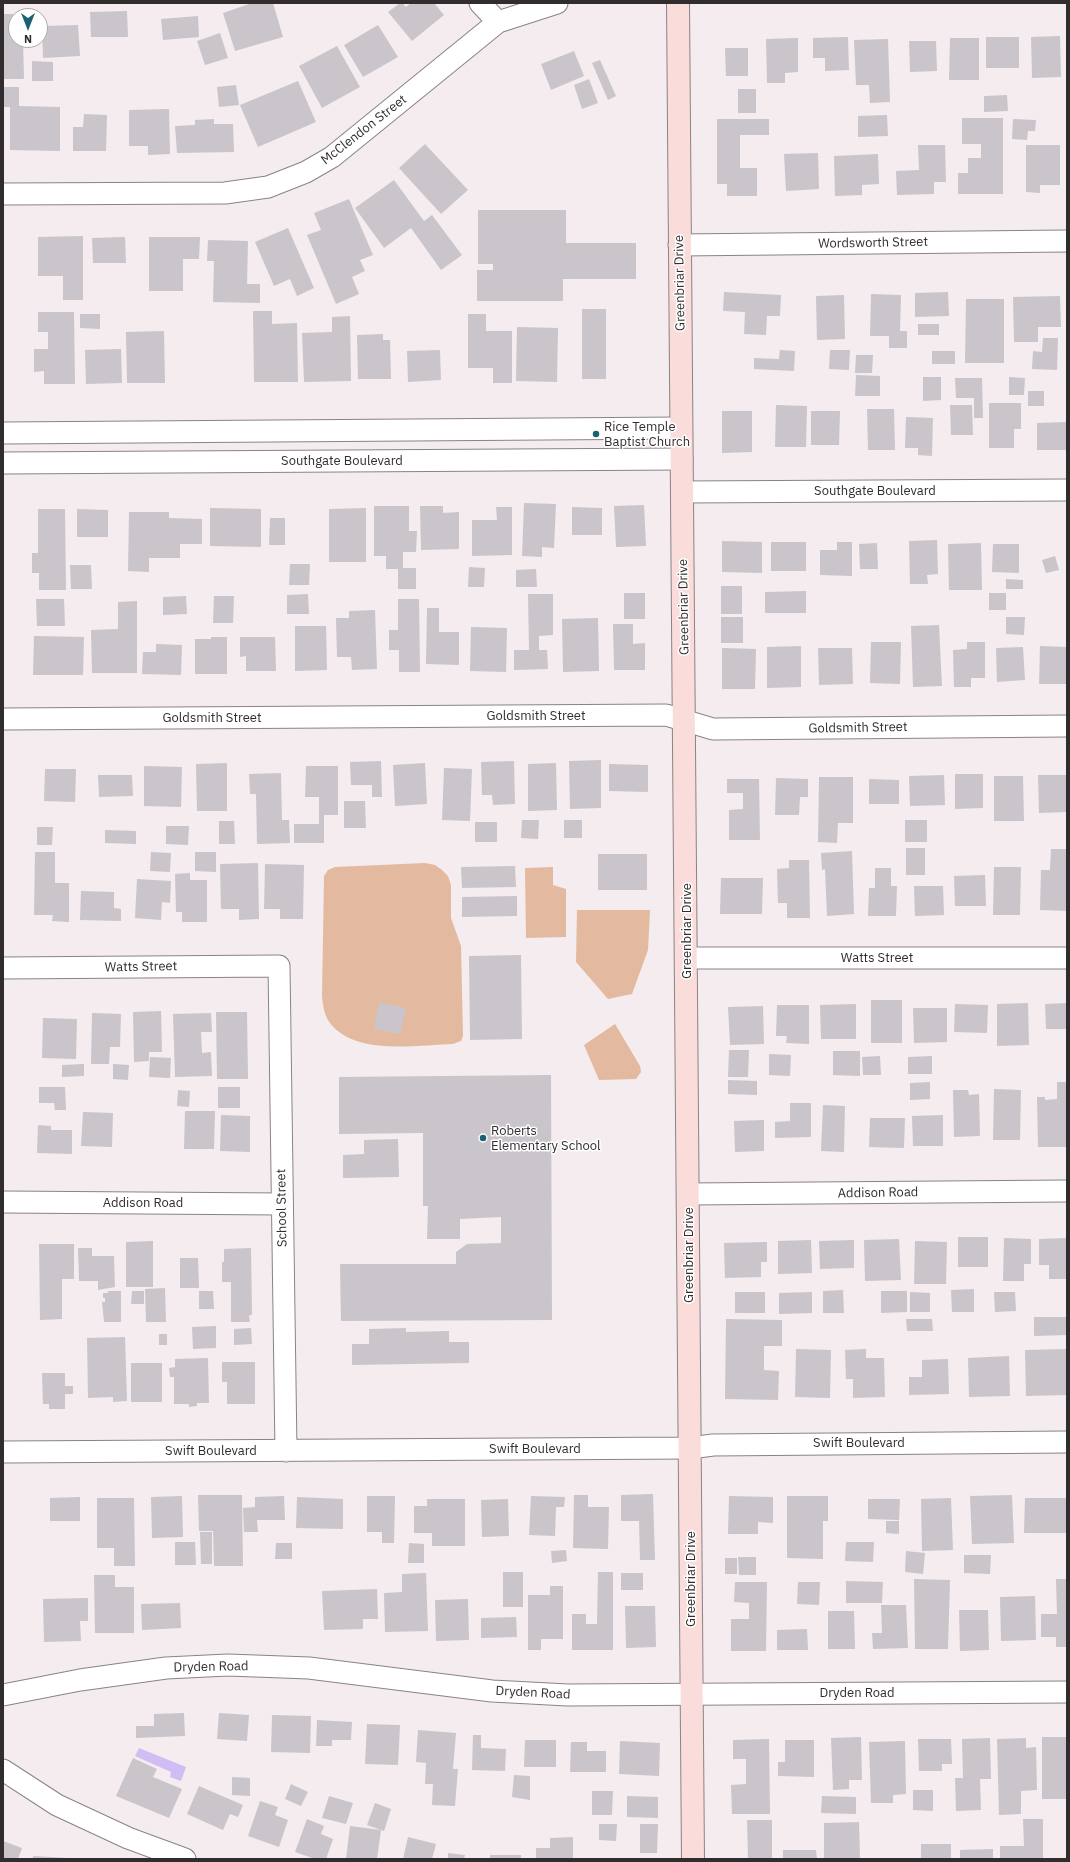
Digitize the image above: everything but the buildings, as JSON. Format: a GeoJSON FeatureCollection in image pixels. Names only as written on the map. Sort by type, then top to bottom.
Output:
{"type":"FeatureCollection","features":[{"type":"Feature","properties":{"kind":"main road","name":"Greenbriar Drive"},"geometry":{"type":"LineString","coordinates":[[678,3],[679,246],[687,958],[693,1859]]}},
{"type":"Feature","properties":{"kind":"street"},"geometry":{"type":"LineString","coordinates":[[480,3],[498,22]]}},
{"type":"Feature","properties":{"kind":"street","name":"McClendon Street"},"geometry":{"type":"LineString","coordinates":[[3,194],[225,193],[268,187],[306,172],[332,157],[498,22],[557,3]]}},
{"type":"Feature","properties":{"kind":"street","name":"Wordsworth Street"},"geometry":{"type":"LineString","coordinates":[[679,246],[1067,241]]}},
{"type":"Feature","properties":{"kind":"street"},"geometry":{"type":"LineString","coordinates":[[3,433],[681,428]]}},
{"type":"Feature","properties":{"kind":"street","name":"Southgate Boulevard"},"geometry":{"type":"LineString","coordinates":[[3,463],[682,459]]}},
{"type":"Feature","properties":{"kind":"street","name":"Southgate Boulevard"},"geometry":{"type":"LineString","coordinates":[[682,492],[1067,490]]}},
{"type":"Feature","properties":{"kind":"street","name":"Goldsmith Street"},"geometry":{"type":"LineString","coordinates":[[3,719],[666,715],[713,729],[1067,726]]}},
{"type":"Feature","properties":{"kind":"street","name":"Watts Street"},"geometry":{"type":"LineString","coordinates":[[687,958],[1067,958]]}},
{"type":"Feature","properties":{"kind":"street","name":"Watts Street"},"geometry":{"type":"LineString","coordinates":[[3,968],[279,966]]}},
{"type":"Feature","properties":{"kind":"street","name":"School Street"},"geometry":{"type":"LineString","coordinates":[[279,966],[286,1451]]}},
{"type":"Feature","properties":{"kind":"street","name":"Addison Road"},"geometry":{"type":"LineString","coordinates":[[688,1194],[1067,1191]]}},
{"type":"Feature","properties":{"kind":"street","name":"Addison Road"},"geometry":{"type":"LineString","coordinates":[[3,1202],[282,1204]]}},
{"type":"Feature","properties":{"kind":"street","name":"Swift Boulevard"},"geometry":{"type":"LineString","coordinates":[[3,1452],[690,1448],[713,1445],[1067,1442]]}},
{"type":"Feature","properties":{"kind":"street","name":"Dryden Road"},"geometry":{"type":"LineString","coordinates":[[3,1695],[80,1680],[158,1669],[228,1665],[309,1668],[492,1691],[568,1695],[692,1693],[1067,1692]]}},
{"type":"Feature","properties":{"kind":"street"},"geometry":{"type":"LineString","coordinates":[[3,1770],[57,1805],[128,1838],[185,1859]]}},
{"type":"Feature","properties":{"kind":"shaded area"},"geometry":{"type":"Polygon","coordinates":[[[425,863],[435,865],[442,870],[448,876],[451,885],[451,918],[461,946],[463,1036],[461,1041],[453,1044],[405,1046],[370,1044],[355,1040],[341,1033],[330,1023],[326,1017],[323,1007],[324,876],[328,870],[335,867],[425,863]]]}},
{"type":"Feature","properties":{"kind":"shaded area"},"geometry":{"type":"Polygon","coordinates":[[[553,867],[553,885],[566,889],[566,937],[526,938],[525,868],[553,867]]]}},
{"type":"Feature","properties":{"kind":"shaded area"},"geometry":{"type":"Polygon","coordinates":[[[577,910],[650,910],[648,950],[632,994],[608,999],[576,962],[577,910]]]}},
{"type":"Feature","properties":{"kind":"shaded area"},"geometry":{"type":"Polygon","coordinates":[[[615,1024],[640,1066],[641,1072],[636,1079],[599,1080],[584,1045],[615,1024]]]}},
{"type":"Feature","properties":{"kind":"shaded area"},"geometry":{"type":"Polygon","coordinates":[[[139,1748],[186,1767],[181,1781],[170,1777],[171,1772],[135,1756],[139,1748]]]}},
{"type":"Feature","properties":{"kind":"place","name":"Rice Temple Baptist Church"},"geometry":{"type":"Point","coordinates":[596,434]}},
{"type":"Feature","properties":{"kind":"place","name":"Roberts Elementary School"},"geometry":{"type":"Point","coordinates":[483,1138]}}]}
